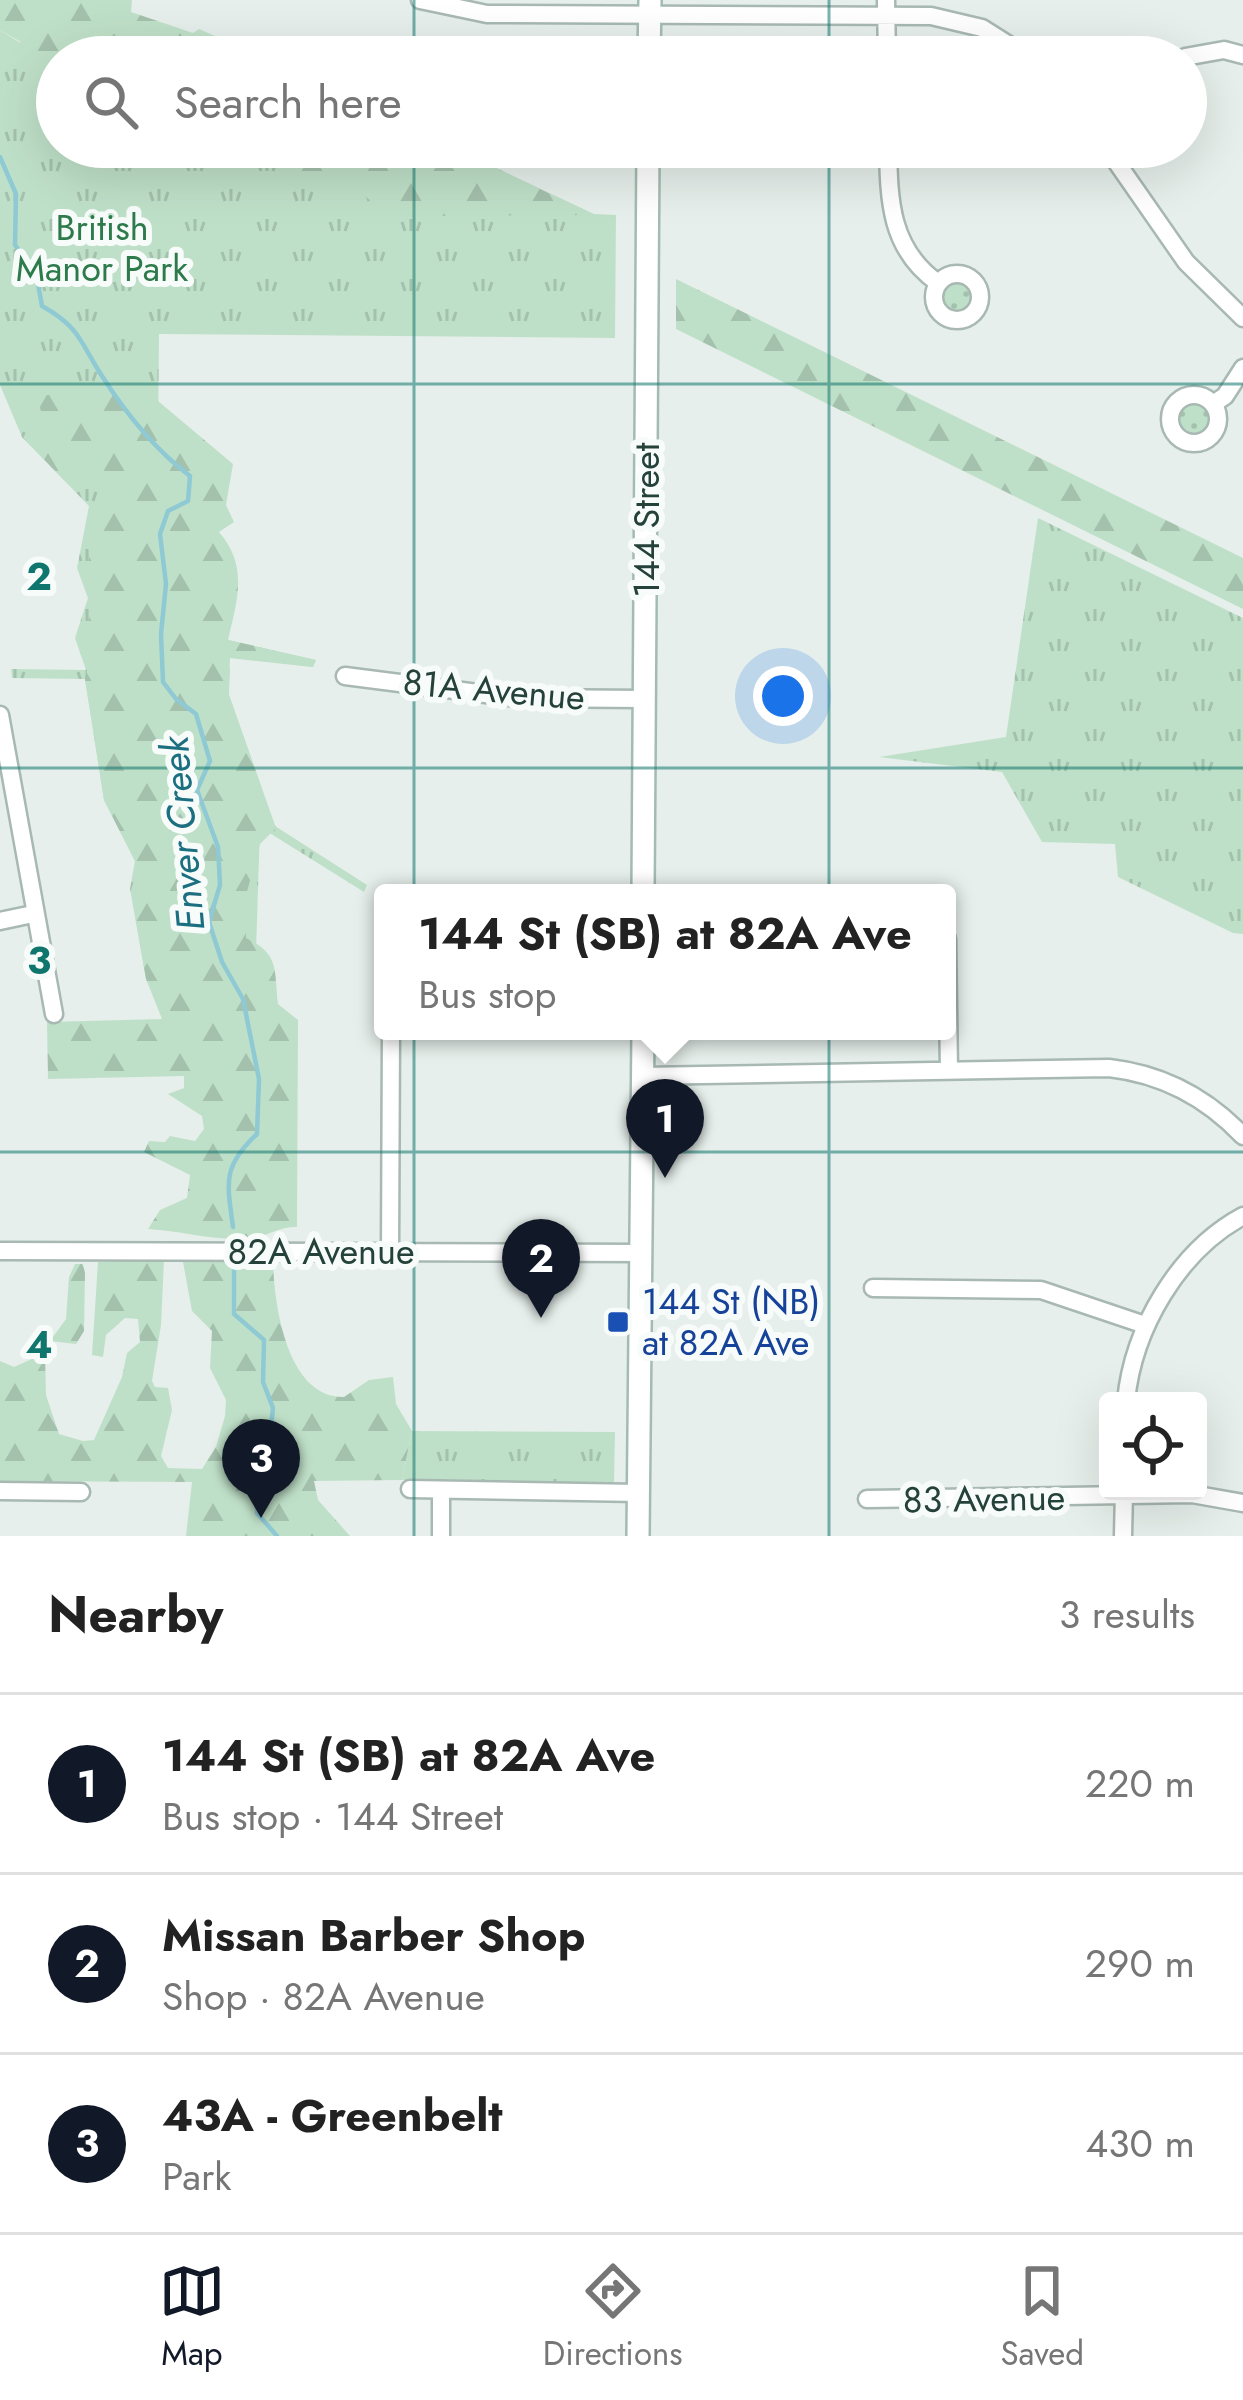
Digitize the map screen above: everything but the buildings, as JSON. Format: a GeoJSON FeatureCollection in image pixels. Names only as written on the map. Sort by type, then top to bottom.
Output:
{"type":"FeatureCollection","features":[{"type":"Feature","properties":{"kind":"main road","name":"144 Street"},"geometry":{"type":"LineString","coordinates":[[643,884],[648,168]]}},
{"type":"Feature","properties":{"kind":"main road"},"geometry":{"type":"LineString","coordinates":[[638,1536],[643,1040]]}},
{"type":"Feature","properties":{"kind":"street"},"geometry":{"type":"LineString","coordinates":[[420,0],[487,14],[886,8],[960,21],[1000,36]]}},
{"type":"Feature","properties":{"kind":"street"},"geometry":{"type":"LineString","coordinates":[[1207,53],[1224,50],[1243,55]]}},
{"type":"Feature","properties":{"kind":"street"},"geometry":{"type":"LineString","coordinates":[[888,168],[897,234],[913,261],[938,283]]}},
{"type":"Feature","properties":{"kind":"street"},"geometry":{"type":"LineString","coordinates":[[1121,168],[1186,262],[1243,318]]}},
{"type":"Feature","properties":{"kind":"street"},"geometry":{"type":"LineString","coordinates":[[1213,404],[1225,396],[1243,368]]}},
{"type":"Feature","properties":{"kind":"street","name":"81A Avenue"},"geometry":{"type":"LineString","coordinates":[[345,676],[517,698],[644,699]]}},
{"type":"Feature","properties":{"kind":"street"},"geometry":{"type":"LineString","coordinates":[[0,715],[53,1014]]}},
{"type":"Feature","properties":{"kind":"street"},"geometry":{"type":"LineString","coordinates":[[0,920],[33,914]]}},
{"type":"Feature","properties":{"kind":"street"},"geometry":{"type":"LineString","coordinates":[[390,1252],[392,1040]]}},
{"type":"Feature","properties":{"kind":"street"},"geometry":{"type":"LineString","coordinates":[[949,1040],[949,1070]]}},
{"type":"Feature","properties":{"kind":"street"},"geometry":{"type":"LineString","coordinates":[[642,1076],[1124,1070],[1167,1081],[1192,1094],[1243,1136]]}},
{"type":"Feature","properties":{"kind":"street"},"geometry":{"type":"LineString","coordinates":[[1128,1392],[1145,1325],[1181,1268],[1243,1216]]}},
{"type":"Feature","properties":{"kind":"street","name":"82A Avenue"},"geometry":{"type":"LineString","coordinates":[[0,1251],[642,1253]]}},
{"type":"Feature","properties":{"kind":"street"},"geometry":{"type":"LineString","coordinates":[[873,1288],[1041,1290],[1145,1325]]}},
{"type":"Feature","properties":{"kind":"street"},"geometry":{"type":"LineString","coordinates":[[410,1489],[639,1493]]}},
{"type":"Feature","properties":{"kind":"street"},"geometry":{"type":"LineString","coordinates":[[0,1491],[81,1492]]}},
{"type":"Feature","properties":{"kind":"street"},"geometry":{"type":"LineString","coordinates":[[440,1491],[441,1536]]}},
{"type":"Feature","properties":{"kind":"street","name":"83 Avenue"},"geometry":{"type":"LineString","coordinates":[[867,1499],[1099,1494]]}},
{"type":"Feature","properties":{"kind":"street","name":"83 Avenue"},"geometry":{"type":"LineString","coordinates":[[1207,1495],[1243,1503]]}},
{"type":"Feature","properties":{"kind":"street"},"geometry":{"type":"LineString","coordinates":[[1123,1536],[1124,1500]]}},
{"type":"Feature","properties":{"kind":"green space"},"geometry":{"type":"Polygon","coordinates":[[[0,0],[132,0],[131,12],[215,36],[36,36],[36,51],[0,30],[0,0]]]}},
{"type":"Feature","properties":{"kind":"green space","name":"British Manor Park"},"geometry":{"type":"Polygon","coordinates":[[[0,30],[19,42],[36,43],[36,168],[497,168],[594,214],[616,215],[615,338],[159,334],[157,558],[228,640],[316,660],[313,667],[230,657],[229,695],[262,789],[261,817],[367,885],[364,892],[260,827],[256,951],[297,1227],[146,979],[130,889],[135,861],[104,800],[85,679],[12,678],[11,669],[86,670],[75,638],[88,598],[77,568],[89,506],[22,437],[0,385],[0,30]]]}},
{"type":"Feature","properties":{"kind":"green space"},"geometry":{"type":"Polygon","coordinates":[[[275,168],[496,168],[594,215],[400,216],[377,207],[350,182],[330,176],[303,177],[275,168]]]}},
{"type":"Feature","properties":{"kind":"green space"},"geometry":{"type":"Polygon","coordinates":[[[676,279],[1243,558],[1243,609],[676,329],[676,279]]]}},
{"type":"Feature","properties":{"kind":"green space"},"geometry":{"type":"Polygon","coordinates":[[[958,281],[969,286],[974,297],[969,308],[958,313],[947,308],[942,297],[947,286],[958,281]]]}},
{"type":"Feature","properties":{"kind":"green space"},"geometry":{"type":"Polygon","coordinates":[[[108,383],[158,401],[233,464],[226,505],[234,522],[219,532],[237,571],[228,640],[316,660],[313,667],[229,658],[229,695],[276,828],[260,844],[245,899],[246,938],[270,957],[278,1004],[298,1020],[297,1227],[252,1238],[148,1229],[160,1210],[187,1198],[190,1175],[144,1152],[149,1141],[165,1142],[170,1136],[195,1141],[204,1129],[202,1116],[168,1094],[184,1088],[184,1076],[48,1079],[47,1022],[162,1019],[146,979],[136,921],[141,894],[135,861],[104,800],[87,670],[80,652],[94,599],[88,566],[94,515],[101,498],[94,477],[67,483],[22,437],[45,432],[38,397],[108,383]]]}},
{"type":"Feature","properties":{"kind":"green space"},"geometry":{"type":"Polygon","coordinates":[[[1194,405],[1204,409],[1208,419],[1204,429],[1194,433],[1184,429],[1180,419],[1184,409],[1194,405]]]}},
{"type":"Feature","properties":{"kind":"green space"},"geometry":{"type":"Polygon","coordinates":[[[1038,518],[1243,618],[1243,934],[1118,877],[1115,844],[1042,842],[1002,772],[879,757],[1006,737],[1038,518]]]}},
{"type":"Feature","properties":{"kind":"green space"},"geometry":{"type":"Polygon","coordinates":[[[164,1259],[152,1381],[155,1387],[168,1388],[172,1410],[161,1456],[168,1468],[202,1469],[216,1447],[225,1416],[226,1400],[210,1368],[212,1331],[192,1311],[183,1262],[273,1261],[276,1301],[288,1346],[309,1382],[325,1393],[344,1397],[369,1380],[393,1377],[396,1404],[412,1431],[402,1480],[314,1481],[318,1500],[350,1536],[186,1536],[192,1482],[0,1481],[0,1361],[14,1367],[45,1353],[46,1395],[59,1434],[94,1440],[122,1377],[127,1353],[140,1342],[138,1319],[125,1318],[106,1335],[103,1357],[92,1355],[98,1262],[164,1259]]]}},
{"type":"Feature","properties":{"kind":"green space"},"geometry":{"type":"Polygon","coordinates":[[[75,1264],[83,1264],[85,1273],[84,1331],[76,1344],[50,1341],[66,1319],[69,1277],[75,1264]]]}},
{"type":"Feature","properties":{"kind":"green space"},"geometry":{"type":"Polygon","coordinates":[[[412,1431],[615,1432],[614,1484],[402,1480],[412,1431]]]}},
{"type":"Feature","properties":{"kind":"waterway","name":"Enver Creek"},"geometry":{"type":"LineString","coordinates":[[0,157],[16,194],[15,245],[36,273],[42,306],[72,328],[131,418],[190,476],[188,501],[168,511],[160,534],[166,584],[163,682],[196,714],[210,761],[197,790],[218,847],[220,885],[209,922],[222,962],[243,999],[259,1079],[257,1134],[238,1156],[230,1176],[233,1227]]}},
{"type":"Feature","properties":{"kind":"waterway","name":"Enver Creek"},"geometry":{"type":"LineString","coordinates":[[234,1267],[234,1314],[264,1340],[263,1382],[273,1408],[270,1436],[258,1455],[257,1513],[277,1536]]}},
{"type":"Feature","properties":{"kind":"place","name":"144 St (SB) at 82A Ave"},"geometry":{"type":"Point","coordinates":[665,1178]}},
{"type":"Feature","properties":{"kind":"place","name":"Missan Barber Shop"},"geometry":{"type":"Point","coordinates":[541,1318]}},
{"type":"Feature","properties":{"kind":"place","name":"144 St (NB) at 82A Ave"},"geometry":{"type":"Point","coordinates":[618,1322]}},
{"type":"Feature","properties":{"kind":"place","name":"43A - Greenbelt"},"geometry":{"type":"Point","coordinates":[261,1518]}}]}
